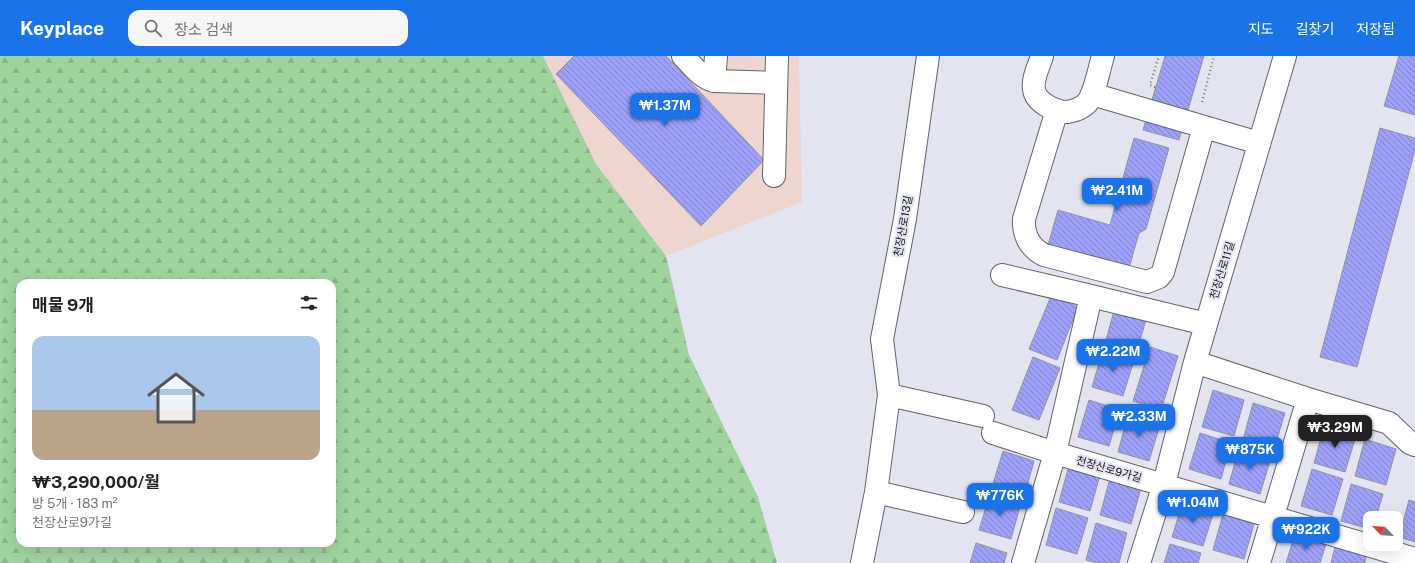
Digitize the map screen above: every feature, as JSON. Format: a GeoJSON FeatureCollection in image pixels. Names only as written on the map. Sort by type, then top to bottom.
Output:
{"type":"FeatureCollection","features":[{"type":"Feature","properties":{"kind":"street"},"geometry":{"type":"LineString","coordinates":[[683,56],[699,73],[707,79],[714,81],[776,83]]}},
{"type":"Feature","properties":{"kind":"street"},"geometry":{"type":"LineString","coordinates":[[714,81],[716,56]]}},
{"type":"Feature","properties":{"kind":"street"},"geometry":{"type":"LineString","coordinates":[[774,176],[777,56]]}},
{"type":"Feature","properties":{"kind":"street","name":"천장산로13길"},"geometry":{"type":"LineString","coordinates":[[862,563],[876,492],[889,395],[882,339],[906,219],[928,56]]}},
{"type":"Feature","properties":{"kind":"street"},"geometry":{"type":"LineString","coordinates":[[1042,56],[1034,81],[1034,89],[1037,98],[1046,105],[1057,110],[1067,112],[1079,109],[1087,103],[1092,94],[1103,56]]}},
{"type":"Feature","properties":{"kind":"street","name":"천장산로11길"},"geometry":{"type":"LineString","coordinates":[[1164,484],[1195,362],[1285,56]]}},
{"type":"Feature","properties":{"kind":"street"},"geometry":{"type":"LineString","coordinates":[[1092,94],[1259,143]]}},
{"type":"Feature","properties":{"kind":"street"},"geometry":{"type":"LineString","coordinates":[[1057,110],[1024,219],[1023,228],[1029,240],[1037,251],[1044,255],[1147,282],[1158,277],[1163,272],[1204,127]]}},
{"type":"Feature","properties":{"kind":"street"},"geometry":{"type":"LineString","coordinates":[[1002,275],[1206,324]]}},
{"type":"Feature","properties":{"kind":"street"},"geometry":{"type":"LineString","coordinates":[[1023,563],[1055,453],[1091,296]]}},
{"type":"Feature","properties":{"kind":"street"},"geometry":{"type":"LineString","coordinates":[[1195,362],[1308,399],[1389,423],[1412,444]]}},
{"type":"Feature","properties":{"kind":"street","name":"천장산로9가길"},"geometry":{"type":"LineString","coordinates":[[889,395],[988,425],[1055,453],[1415,559]]}},
{"type":"Feature","properties":{"kind":"street"},"geometry":{"type":"LineString","coordinates":[[1259,563],[1308,399]]}},
{"type":"Feature","properties":{"kind":"street"},"geometry":{"type":"LineString","coordinates":[[1139,563],[1164,484]]}},
{"type":"Feature","properties":{"kind":"street"},"geometry":{"type":"LineString","coordinates":[[876,492],[963,512]]}},
{"type":"Feature","properties":{"kind":"path"},"geometry":{"type":"LineString","coordinates":[[1150,86],[1159,56]]}},
{"type":"Feature","properties":{"kind":"path"},"geometry":{"type":"LineString","coordinates":[[1202,102],[1214,56]]}},
{"type":"Feature","properties":{"kind":"shaded area"},"geometry":{"type":"Polygon","coordinates":[[[514,56],[799,56],[802,202],[666,256],[514,56]]]}},
{"type":"Feature","properties":{"kind":"green space"},"geometry":{"type":"Polygon","coordinates":[[[0,56],[543,56],[596,164],[666,256],[689,355],[758,497],[777,563],[0,563],[0,56]]]}},
{"type":"Feature","properties":{"kind":"building"},"geometry":{"type":"Polygon","coordinates":[[[574,56],[666,56],[764,160],[701,226],[556,74],[574,56]]]}},
{"type":"Feature","properties":{"kind":"building"},"geometry":{"type":"Polygon","coordinates":[[[1165,56],[1204,56],[1179,140],[1143,130],[1165,56]]]}},
{"type":"Feature","properties":{"kind":"building"},"geometry":{"type":"Polygon","coordinates":[[[1399,56],[1415,56],[1415,115],[1384,106],[1399,56]]]}},
{"type":"Feature","properties":{"kind":"building"},"geometry":{"type":"Polygon","coordinates":[[[1380,128],[1415,138],[1415,150],[1357,367],[1320,357],[1380,128]]]}},
{"type":"Feature","properties":{"kind":"building"},"geometry":{"type":"Polygon","coordinates":[[[1134,138],[1169,148],[1146,229],[1139,233],[1129,268],[1048,245],[1058,210],[1110,225],[1134,138]]]}},
{"type":"Feature","properties":{"kind":"building"},"geometry":{"type":"Polygon","coordinates":[[[1051,296],[1078,307],[1057,360],[1029,349],[1051,296]]]}},
{"type":"Feature","properties":{"kind":"building"},"geometry":{"type":"Polygon","coordinates":[[[1115,307],[1147,317],[1136,353],[1105,344],[1115,307]]]}},
{"type":"Feature","properties":{"kind":"building"},"geometry":{"type":"Polygon","coordinates":[[[1150,347],[1178,356],[1161,410],[1133,401],[1150,347]]]}},
{"type":"Feature","properties":{"kind":"building"},"geometry":{"type":"Polygon","coordinates":[[[1103,350],[1134,360],[1123,396],[1092,387],[1103,350]]]}},
{"type":"Feature","properties":{"kind":"building"},"geometry":{"type":"Polygon","coordinates":[[[1033,357],[1060,368],[1039,420],[1012,410],[1033,357]]]}},
{"type":"Feature","properties":{"kind":"building"},"geometry":{"type":"Polygon","coordinates":[[[1213,390],[1244,400],[1234,436],[1202,427],[1213,390]]]}},
{"type":"Feature","properties":{"kind":"building"},"geometry":{"type":"Polygon","coordinates":[[[1089,400],[1120,410],[1109,446],[1078,437],[1089,400]]]}},
{"type":"Feature","properties":{"kind":"building"},"geometry":{"type":"Polygon","coordinates":[[[1253,403],[1285,413],[1274,449],[1243,440],[1253,403]]]}},
{"type":"Feature","properties":{"kind":"building"},"geometry":{"type":"Polygon","coordinates":[[[1128,415],[1160,425],[1149,461],[1118,452],[1128,415]]]}},
{"type":"Feature","properties":{"kind":"building"},"geometry":{"type":"Polygon","coordinates":[[[1324,427],[1356,436],[1345,472],[1314,463],[1324,427]]]}},
{"type":"Feature","properties":{"kind":"building"},"geometry":{"type":"Polygon","coordinates":[[[1200,433],[1231,443],[1221,479],[1189,469],[1200,433]]]}},
{"type":"Feature","properties":{"kind":"building"},"geometry":{"type":"Polygon","coordinates":[[[1365,439],[1396,449],[1386,485],[1355,476],[1365,439]]]}},
{"type":"Feature","properties":{"kind":"building"},"geometry":{"type":"Polygon","coordinates":[[[1239,448],[1271,458],[1260,494],[1229,484],[1239,448]]]}},
{"type":"Feature","properties":{"kind":"building"},"geometry":{"type":"Polygon","coordinates":[[[1003,451],[1034,461],[1024,497],[992,487],[1003,451]]]}},
{"type":"Feature","properties":{"kind":"building"},"geometry":{"type":"Polygon","coordinates":[[[1069,465],[1100,475],[1090,511],[1059,502],[1069,465]]]}},
{"type":"Feature","properties":{"kind":"building"},"geometry":{"type":"Polygon","coordinates":[[[1312,469],[1343,479],[1332,515],[1301,506],[1312,469]]]}},
{"type":"Feature","properties":{"kind":"building"},"geometry":{"type":"Polygon","coordinates":[[[1110,478],[1141,488],[1131,524],[1100,515],[1110,478]]]}},
{"type":"Feature","properties":{"kind":"building"},"geometry":{"type":"Polygon","coordinates":[[[1351,484],[1383,494],[1378,511],[1363,511],[1363,527],[1341,521],[1351,484]]]}},
{"type":"Feature","properties":{"kind":"building"},"geometry":{"type":"Polygon","coordinates":[[[990,494],[1021,503],[1011,539],[979,530],[990,494]]]}},
{"type":"Feature","properties":{"kind":"building"},"geometry":{"type":"Polygon","coordinates":[[[1409,500],[1415,502],[1415,542],[1403,538],[1403,522],[1409,500]]]}},
{"type":"Feature","properties":{"kind":"building"},"geometry":{"type":"Polygon","coordinates":[[[1183,501],[1214,511],[1203,546],[1172,537],[1183,501]]]}},
{"type":"Feature","properties":{"kind":"building"},"geometry":{"type":"Polygon","coordinates":[[[1056,508],[1088,518],[1077,554],[1046,545],[1056,508]]]}},
{"type":"Feature","properties":{"kind":"building"},"geometry":{"type":"Polygon","coordinates":[[[1223,514],[1254,524],[1244,559],[1213,550],[1223,514]]]}},
{"type":"Feature","properties":{"kind":"building"},"geometry":{"type":"Polygon","coordinates":[[[1096,523],[1127,533],[1119,563],[1097,563],[1086,560],[1096,523]]]}},
{"type":"Feature","properties":{"kind":"building"},"geometry":{"type":"Polygon","coordinates":[[[1295,534],[1326,544],[1320,563],[1286,563],[1295,534]]]}},
{"type":"Feature","properties":{"kind":"building"},"geometry":{"type":"Polygon","coordinates":[[[976,543],[1007,553],[1004,563],[970,563],[976,543]]]}},
{"type":"Feature","properties":{"kind":"building"},"geometry":{"type":"Polygon","coordinates":[[[1170,544],[1201,553],[1198,563],[1164,563],[1170,544]]]}},
{"type":"Feature","properties":{"kind":"building"},"geometry":{"type":"Polygon","coordinates":[[[1335,547],[1366,556],[1365,563],[1331,563],[1335,547]]]}}]}
